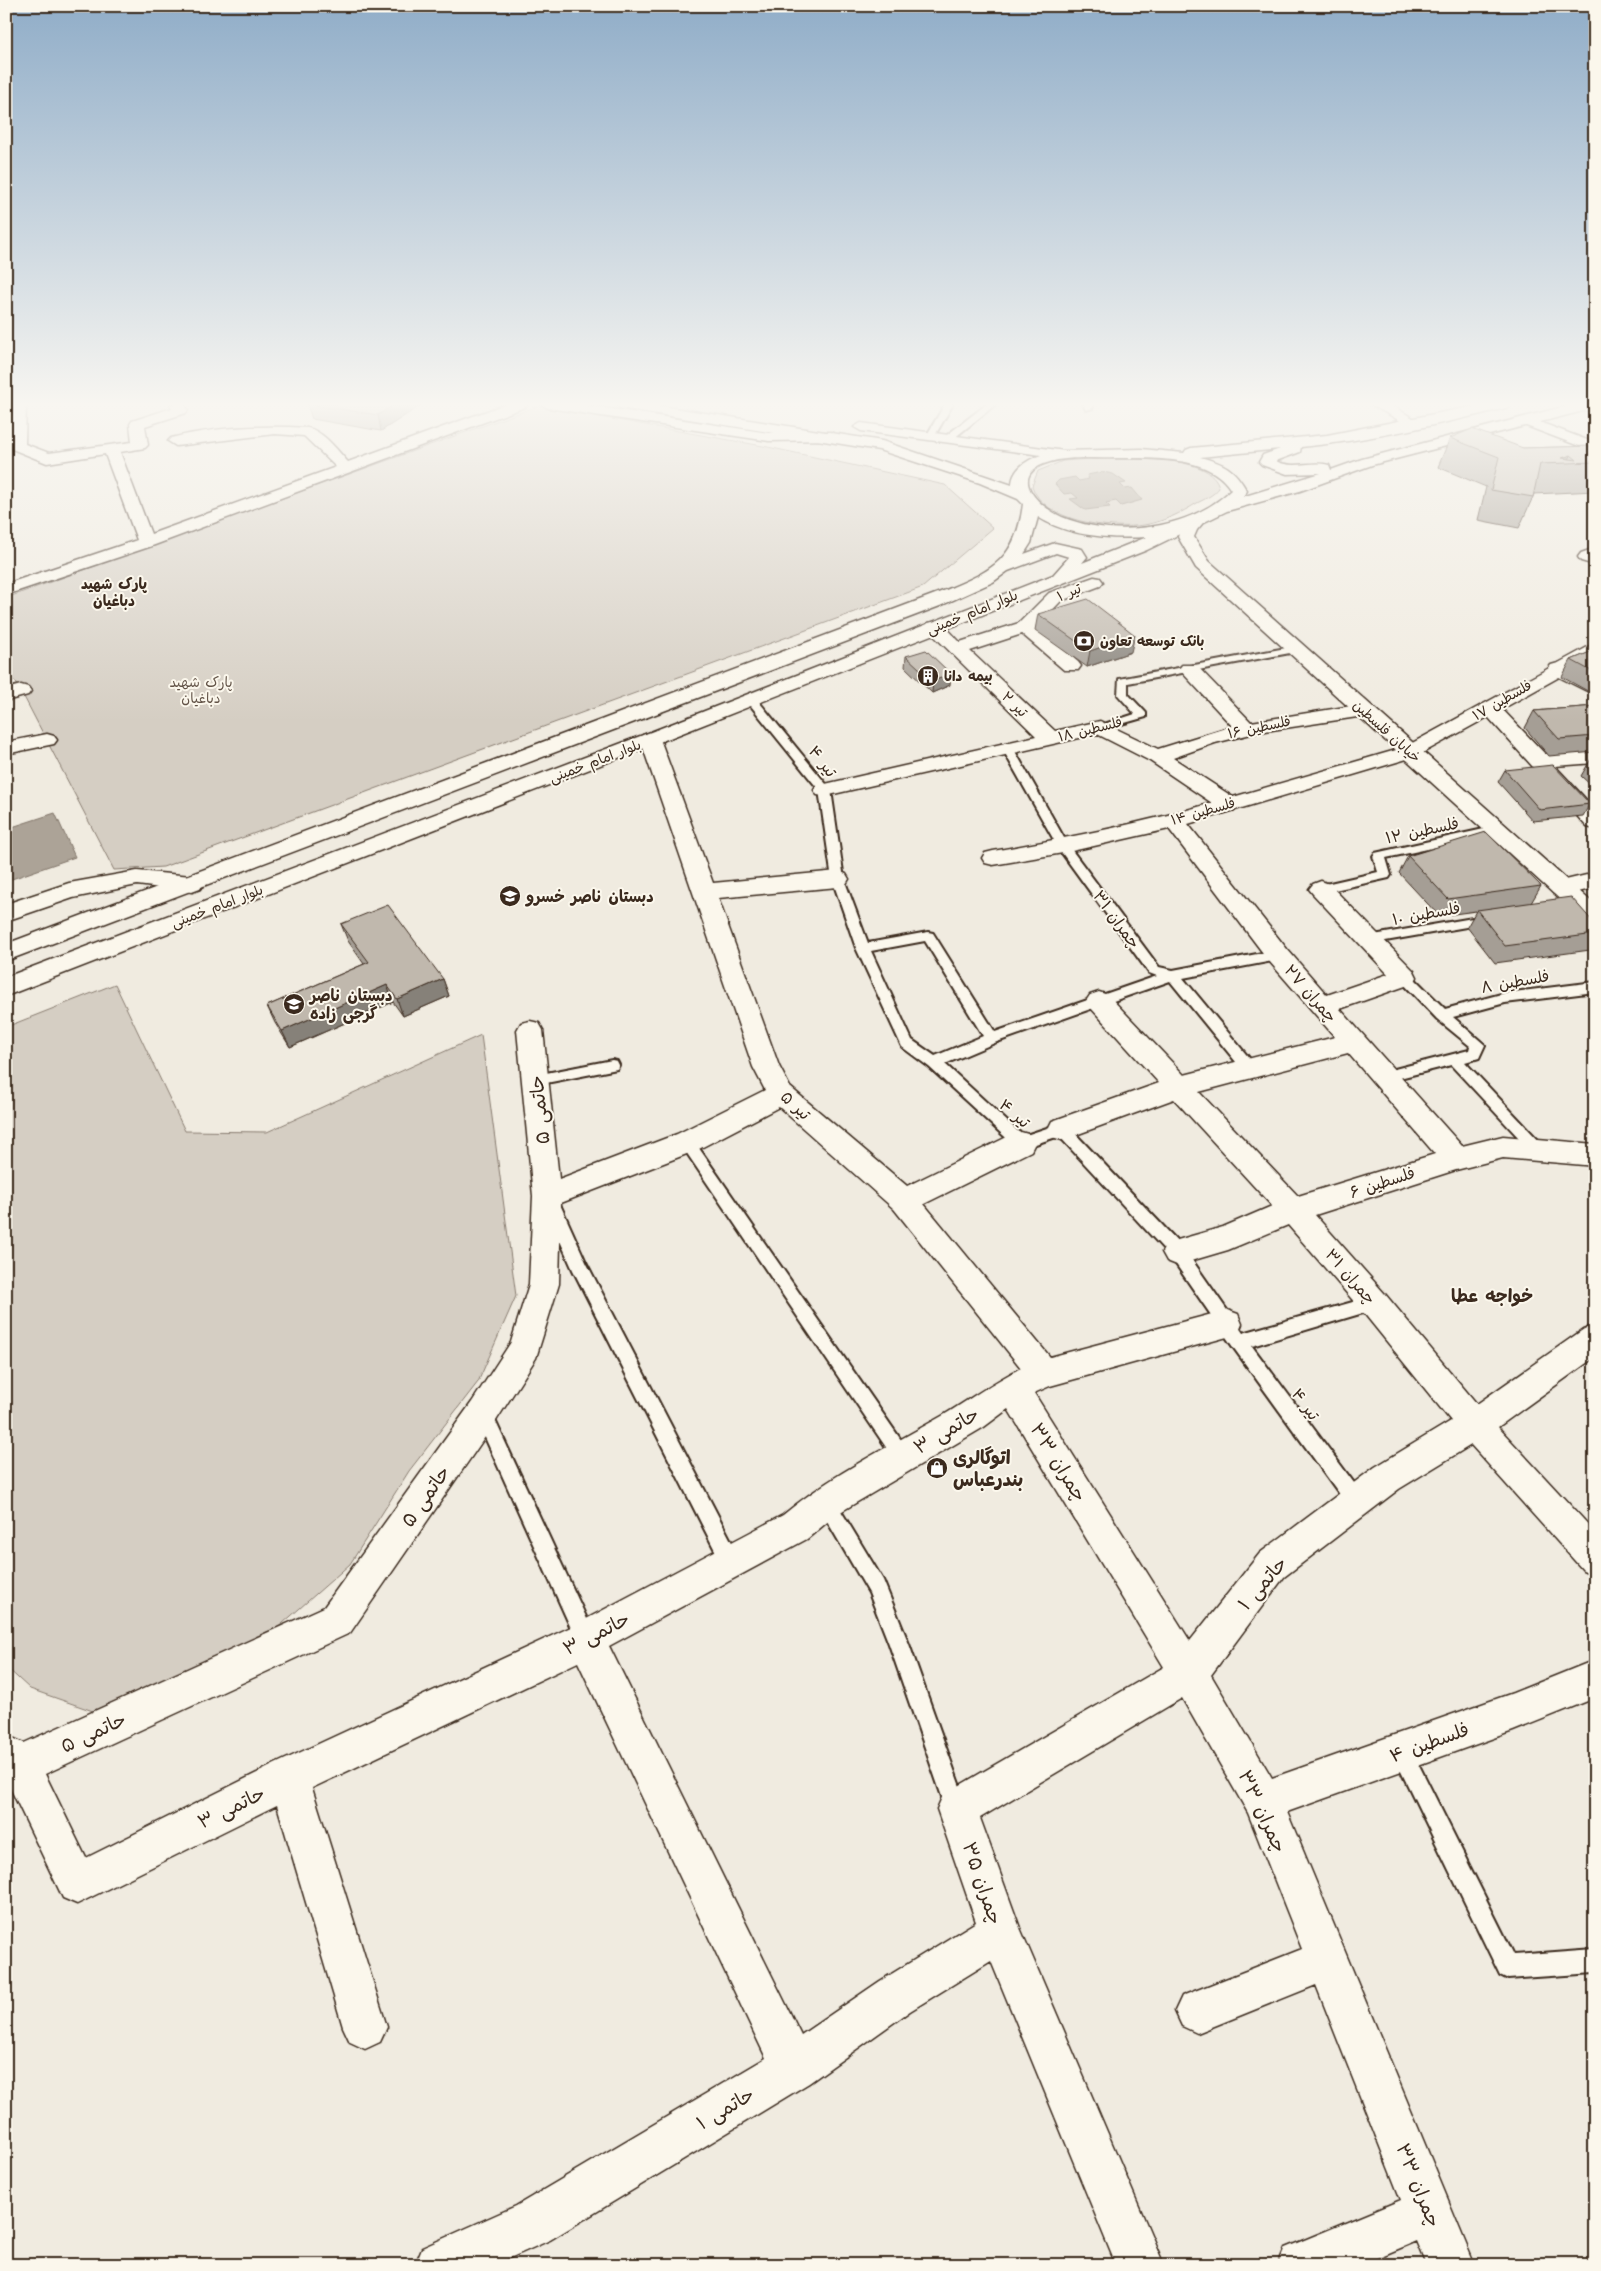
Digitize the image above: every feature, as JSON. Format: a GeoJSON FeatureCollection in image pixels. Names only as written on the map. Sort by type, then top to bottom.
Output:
{"type":"FeatureCollection","features":[{"type":"Feature","properties":{"kind":"street"},"geometry":{"type":"LineString","coordinates":[[134,510],[146,542]]}},
{"type":"Feature","properties":{"kind":"street"},"geometry":{"type":"LineString","coordinates":[[6,590],[233,510]]}},
{"type":"Feature","properties":{"kind":"street","name":"بلوار امام خمینی"},"geometry":{"type":"LineString","coordinates":[[6,953],[934,602],[983,581],[1002,568],[1019,551],[1026,538],[1027,510]]}},
{"type":"Feature","properties":{"kind":"street"},"geometry":{"type":"LineString","coordinates":[[1042,510],[1056,520],[1108,531],[1146,533],[1189,527],[1216,510]]}},
{"type":"Feature","properties":{"kind":"street","name":"بلوار امام خمینی"},"geometry":{"type":"LineString","coordinates":[[6,987],[650,739],[1189,527]]}},
{"type":"Feature","properties":{"kind":"street","name":"خیابان فلسطین"},"geometry":{"type":"LineString","coordinates":[[1189,527],[1202,564],[1497,830],[1566,899],[1595,918]]}},
{"type":"Feature","properties":{"kind":"street"},"geometry":{"type":"LineString","coordinates":[[1002,568],[1055,548],[1076,552],[1077,560],[1067,567],[1059,578]]}},
{"type":"Feature","properties":{"kind":"street"},"geometry":{"type":"LineString","coordinates":[[1595,553],[1587,557],[1595,560]]}},
{"type":"Feature","properties":{"kind":"street","name":"تیر ۱"},"geometry":{"type":"LineString","coordinates":[[957,649],[1025,626],[1055,597],[1094,582]]}},
{"type":"Feature","properties":{"kind":"street"},"geometry":{"type":"LineString","coordinates":[[1025,626],[1071,666]]}},
{"type":"Feature","properties":{"kind":"street","name":"تیر ۲"},"geometry":{"type":"LineString","coordinates":[[934,627],[1051,739]]}},
{"type":"Feature","properties":{"kind":"street","name":"فلسطین ۱۷"},"geometry":{"type":"LineString","coordinates":[[1410,752],[1594,649]]}},
{"type":"Feature","properties":{"kind":"street"},"geometry":{"type":"LineString","coordinates":[[1189,669],[1246,729]]}},
{"type":"Feature","properties":{"kind":"street"},"geometry":{"type":"LineString","coordinates":[[1558,669],[1595,689]]}},
{"type":"Feature","properties":{"kind":"street"},"geometry":{"type":"LineString","coordinates":[[1490,707],[1595,822]]}},
{"type":"Feature","properties":{"kind":"street","name":"فلسطین ۱۶"},"geometry":{"type":"LineString","coordinates":[[1157,757],[1193,742],[1258,725],[1364,710]]}},
{"type":"Feature","properties":{"kind":"street"},"geometry":{"type":"LineString","coordinates":[[1100,727],[1157,757],[1229,804]]}},
{"type":"Feature","properties":{"kind":"street","name":"فلسطین ۱۸"},"geometry":{"type":"LineString","coordinates":[[825,790],[1100,727]]}},
{"type":"Feature","properties":{"kind":"street","name":"تیر ۵"},"geometry":{"type":"LineString","coordinates":[[650,739],[766,1068],[780,1094],[904,1201],[1029,1381]]}},
{"type":"Feature","properties":{"kind":"street"},"geometry":{"type":"LineString","coordinates":[[6,748],[47,740]]}},
{"type":"Feature","properties":{"kind":"street","name":"فلسطین ۱۴"},"geometry":{"type":"LineString","coordinates":[[993,858],[1063,846],[1174,821],[1410,752]]}},
{"type":"Feature","properties":{"kind":"street"},"geometry":{"type":"LineString","coordinates":[[1539,761],[1595,757]]}},
{"type":"Feature","properties":{"kind":"street","name":"چمران ۲۷"},"geometry":{"type":"LineString","coordinates":[[1174,821],[1278,955],[1456,1159]]}},
{"type":"Feature","properties":{"kind":"street"},"geometry":{"type":"LineString","coordinates":[[6,913],[69,891],[137,878],[192,884]]}},
{"type":"Feature","properties":{"kind":"street"},"geometry":{"type":"LineString","coordinates":[[703,892],[838,879]]}},
{"type":"Feature","properties":{"kind":"street"},"geometry":{"type":"LineString","coordinates":[[1566,899],[1595,880]]}},
{"type":"Feature","properties":{"kind":"street"},"geometry":{"type":"LineString","coordinates":[[1322,890],[1405,977],[1322,1006]]}},
{"type":"Feature","properties":{"kind":"street","name":"چمران ۳۱"},"geometry":{"type":"LineString","coordinates":[[1099,1001],[1293,1210],[1374,1303],[1474,1425],[1595,1558]]}},
{"type":"Feature","properties":{"kind":"street","name":"حاتمی ۵"},"geometry":{"type":"LineString","coordinates":[[13,1760],[337,1620],[483,1413],[525,1348],[544,1284],[547,1196],[530,1030]]}},
{"type":"Feature","properties":{"kind":"street"},"geometry":{"type":"LineString","coordinates":[[1062,1128],[1178,1087],[1354,1042]]}},
{"type":"Feature","properties":{"kind":"street"},"geometry":{"type":"LineString","coordinates":[[547,1196],[686,1142],[780,1094]]}},
{"type":"Feature","properties":{"kind":"street"},"geometry":{"type":"LineString","coordinates":[[904,1201],[1021,1143]]}},
{"type":"Feature","properties":{"kind":"street","name":"فلسطین ۶"},"geometry":{"type":"LineString","coordinates":[[1177,1252],[1228,1238],[1293,1210],[1456,1159],[1503,1148],[1595,1154]]}},
{"type":"Feature","properties":{"kind":"street","name":"حاتمی ۳"},"geometry":{"type":"LineString","coordinates":[[13,1760],[77,1884],[289,1778],[586,1639],[794,1527],[825,1502],[1029,1381],[1233,1333]]}},
{"type":"Feature","properties":{"kind":"street","name":"حاتمی ۱"},"geometry":{"type":"LineString","coordinates":[[957,1809],[1189,1673],[1272,1565],[1387,1478],[1474,1425],[1595,1338]]}},
{"type":"Feature","properties":{"kind":"street","name":"چمران ۳۳"},"geometry":{"type":"LineString","coordinates":[[1029,1381],[1189,1673],[1263,1801],[1452,2265]]}},
{"type":"Feature","properties":{"kind":"street"},"geometry":{"type":"LineString","coordinates":[[586,1639],[793,2067]]}},
{"type":"Feature","properties":{"kind":"street","name":"فلسطین ۴"},"geometry":{"type":"LineString","coordinates":[[1263,1801],[1513,1712],[1595,1679]]}},
{"type":"Feature","properties":{"kind":"street"},"geometry":{"type":"LineString","coordinates":[[289,1778],[365,2027]]}},
{"type":"Feature","properties":{"kind":"street","name":"چمران ۳۵"},"geometry":{"type":"LineString","coordinates":[[957,1809],[1000,1931],[1140,2265]]}},
{"type":"Feature","properties":{"kind":"street","name":"حاتمی ۱"},"geometry":{"type":"LineString","coordinates":[[439,2265],[533,2222],[793,2067],[895,1996],[1000,1931]]}},
{"type":"Feature","properties":{"kind":"street"},"geometry":{"type":"LineString","coordinates":[[1197,2011],[1327,1960]]}},
{"type":"Feature","properties":{"kind":"street"},"geometry":{"type":"LineString","coordinates":[[1302,2265],[1430,2212]]}},
{"type":"Feature","properties":{"kind":"lane","name":"فلسطین ۱۸"},"geometry":{"type":"LineString","coordinates":[[1100,727],[1142,715],[1124,695],[1123,681],[1296,649]]}},
{"type":"Feature","properties":{"kind":"lane","name":"تیر ۴"},"geometry":{"type":"LineString","coordinates":[[751,699],[825,790],[838,879],[863,948],[907,1043],[934,1063],[1021,1143],[1062,1128],[1177,1252],[1233,1333],[1356,1501]]}},
{"type":"Feature","properties":{"kind":"lane","name":"چمران ۳۱"},"geometry":{"type":"LineString","coordinates":[[1008,748],[1063,846],[1154,970],[1174,975]]}},
{"type":"Feature","properties":{"kind":"lane","name":"فلسطین ۱۲"},"geometry":{"type":"LineString","coordinates":[[1322,890],[1385,875],[1379,856],[1497,830]]}},
{"type":"Feature","properties":{"kind":"lane","name":"فلسطین ۱۰"},"geometry":{"type":"LineString","coordinates":[[1368,940],[1502,917]]}},
{"type":"Feature","properties":{"kind":"lane"},"geometry":{"type":"LineString","coordinates":[[863,948],[928,936],[992,1038]]}},
{"type":"Feature","properties":{"kind":"lane"},"geometry":{"type":"LineString","coordinates":[[934,1063],[992,1038],[1174,975],[1278,955]]}},
{"type":"Feature","properties":{"kind":"lane"},"geometry":{"type":"LineString","coordinates":[[1174,975],[1250,1069]]}},
{"type":"Feature","properties":{"kind":"lane"},"geometry":{"type":"LineString","coordinates":[[1384,1076],[1474,1054],[1478,1046],[1442,1015],[1405,977]]}},
{"type":"Feature","properties":{"kind":"lane","name":"فلسطین ۸"},"geometry":{"type":"LineString","coordinates":[[1442,1015],[1505,998],[1595,987]]}},
{"type":"Feature","properties":{"kind":"lane"},"geometry":{"type":"LineString","coordinates":[[1454,1059],[1538,1149]]}},
{"type":"Feature","properties":{"kind":"lane"},"geometry":{"type":"LineString","coordinates":[[536,1080],[612,1064]]}},
{"type":"Feature","properties":{"kind":"lane"},"geometry":{"type":"LineString","coordinates":[[686,1142],[902,1456]]}},
{"type":"Feature","properties":{"kind":"lane"},"geometry":{"type":"LineString","coordinates":[[547,1196],[579,1265],[731,1561]]}},
{"type":"Feature","properties":{"kind":"lane"},"geometry":{"type":"LineString","coordinates":[[1233,1333],[1374,1303]]}},
{"type":"Feature","properties":{"kind":"lane"},"geometry":{"type":"LineString","coordinates":[[483,1413],[586,1639]]}},
{"type":"Feature","properties":{"kind":"lane","name":"چمران ۳۵"},"geometry":{"type":"LineString","coordinates":[[825,1502],[876,1587],[899,1644],[957,1809]]}},
{"type":"Feature","properties":{"kind":"lane"},"geometry":{"type":"LineString","coordinates":[[1402,1752],[1508,1967],[1595,1961]]}},
{"type":"Feature","properties":{"kind":"green space","name":"پارک شهید دباغیان"},"geometry":{"type":"Polygon","coordinates":[[[250,510],[973,510],[993,528],[923,587],[163,867],[114,870],[21,691],[15,681],[6,683],[6,598],[250,510]]]}},
{"type":"Feature","properties":{"kind":"green space"},"geometry":{"type":"Polygon","coordinates":[[[1054,510],[1185,510],[1158,522],[1130,526],[1097,524],[1080,521],[1054,510]]]}},
{"type":"Feature","properties":{"kind":"green space"},"geometry":{"type":"Polygon","coordinates":[[[115,984],[185,1131],[267,1132],[481,1035],[516,1296],[478,1382],[409,1471],[350,1564],[274,1631],[93,1711],[30,1689],[6,1667],[6,1027],[115,984]]]}},
{"type":"Feature","properties":{"kind":"shaded area"},"geometry":{"type":"Polygon","coordinates":[[[55,813],[75,857],[6,881],[6,829],[55,813]]]}},
{"type":"Feature","properties":{"kind":"building"},"geometry":{"type":"Polygon","coordinates":[[[1088,599],[1135,635],[1090,651],[1038,614],[1088,599]]]}},
{"type":"Feature","properties":{"kind":"building"},"geometry":{"type":"Polygon","coordinates":[[[926,650],[951,674],[933,681],[906,656],[926,650]]]}},
{"type":"Feature","properties":{"kind":"building"},"geometry":{"type":"Polygon","coordinates":[[[1595,650],[1595,673],[1571,660],[1595,650]]]}},
{"type":"Feature","properties":{"kind":"building"},"geometry":{"type":"Polygon","coordinates":[[[1595,706],[1595,736],[1559,739],[1534,711],[1595,706]]]}},
{"type":"Feature","properties":{"kind":"building"},"geometry":{"type":"Polygon","coordinates":[[[1553,765],[1590,804],[1540,810],[1505,770],[1553,765]]]}},
{"type":"Feature","properties":{"kind":"building"},"geometry":{"type":"Polygon","coordinates":[[[1486,832],[1541,886],[1448,899],[1408,856],[1486,832]]]}},
{"type":"Feature","properties":{"kind":"building"},"geometry":{"type":"Polygon","coordinates":[[[1571,897],[1595,924],[1595,934],[1505,946],[1477,910],[1571,897]]]}},
{"type":"Feature","properties":{"kind":"building"},"geometry":{"type":"Polygon","coordinates":[[[388,905],[443,979],[397,999],[387,985],[282,1031],[267,1006],[369,962],[341,924],[388,905]]]}},
{"type":"Feature","properties":{"kind":"place","name":"بانک توسعه تعاون"},"geometry":{"type":"Point","coordinates":[1084,641]}},
{"type":"Feature","properties":{"kind":"place","name":"بیمه دانا"},"geometry":{"type":"Point","coordinates":[928,676]}},
{"type":"Feature","properties":{"kind":"place","name":"دبستان ناصر خسرو"},"geometry":{"type":"Point","coordinates":[510,896]}},
{"type":"Feature","properties":{"kind":"place","name":"دبستان ناصر گرجی زاده"},"geometry":{"type":"Point","coordinates":[294,1004]}},
{"type":"Feature","properties":{"kind":"place","name":"اتوگالری بندرعباس"},"geometry":{"type":"Point","coordinates":[937,1468]}},
{"type":"Feature","properties":{"kind":"district","name":"پارک شهید دباغیان"},"geometry":{"type":"Point","coordinates":[114,592]}},
{"type":"Feature","properties":{"kind":"district","name":"خواجه عطا"},"geometry":{"type":"Point","coordinates":[1492,1296]}}]}
